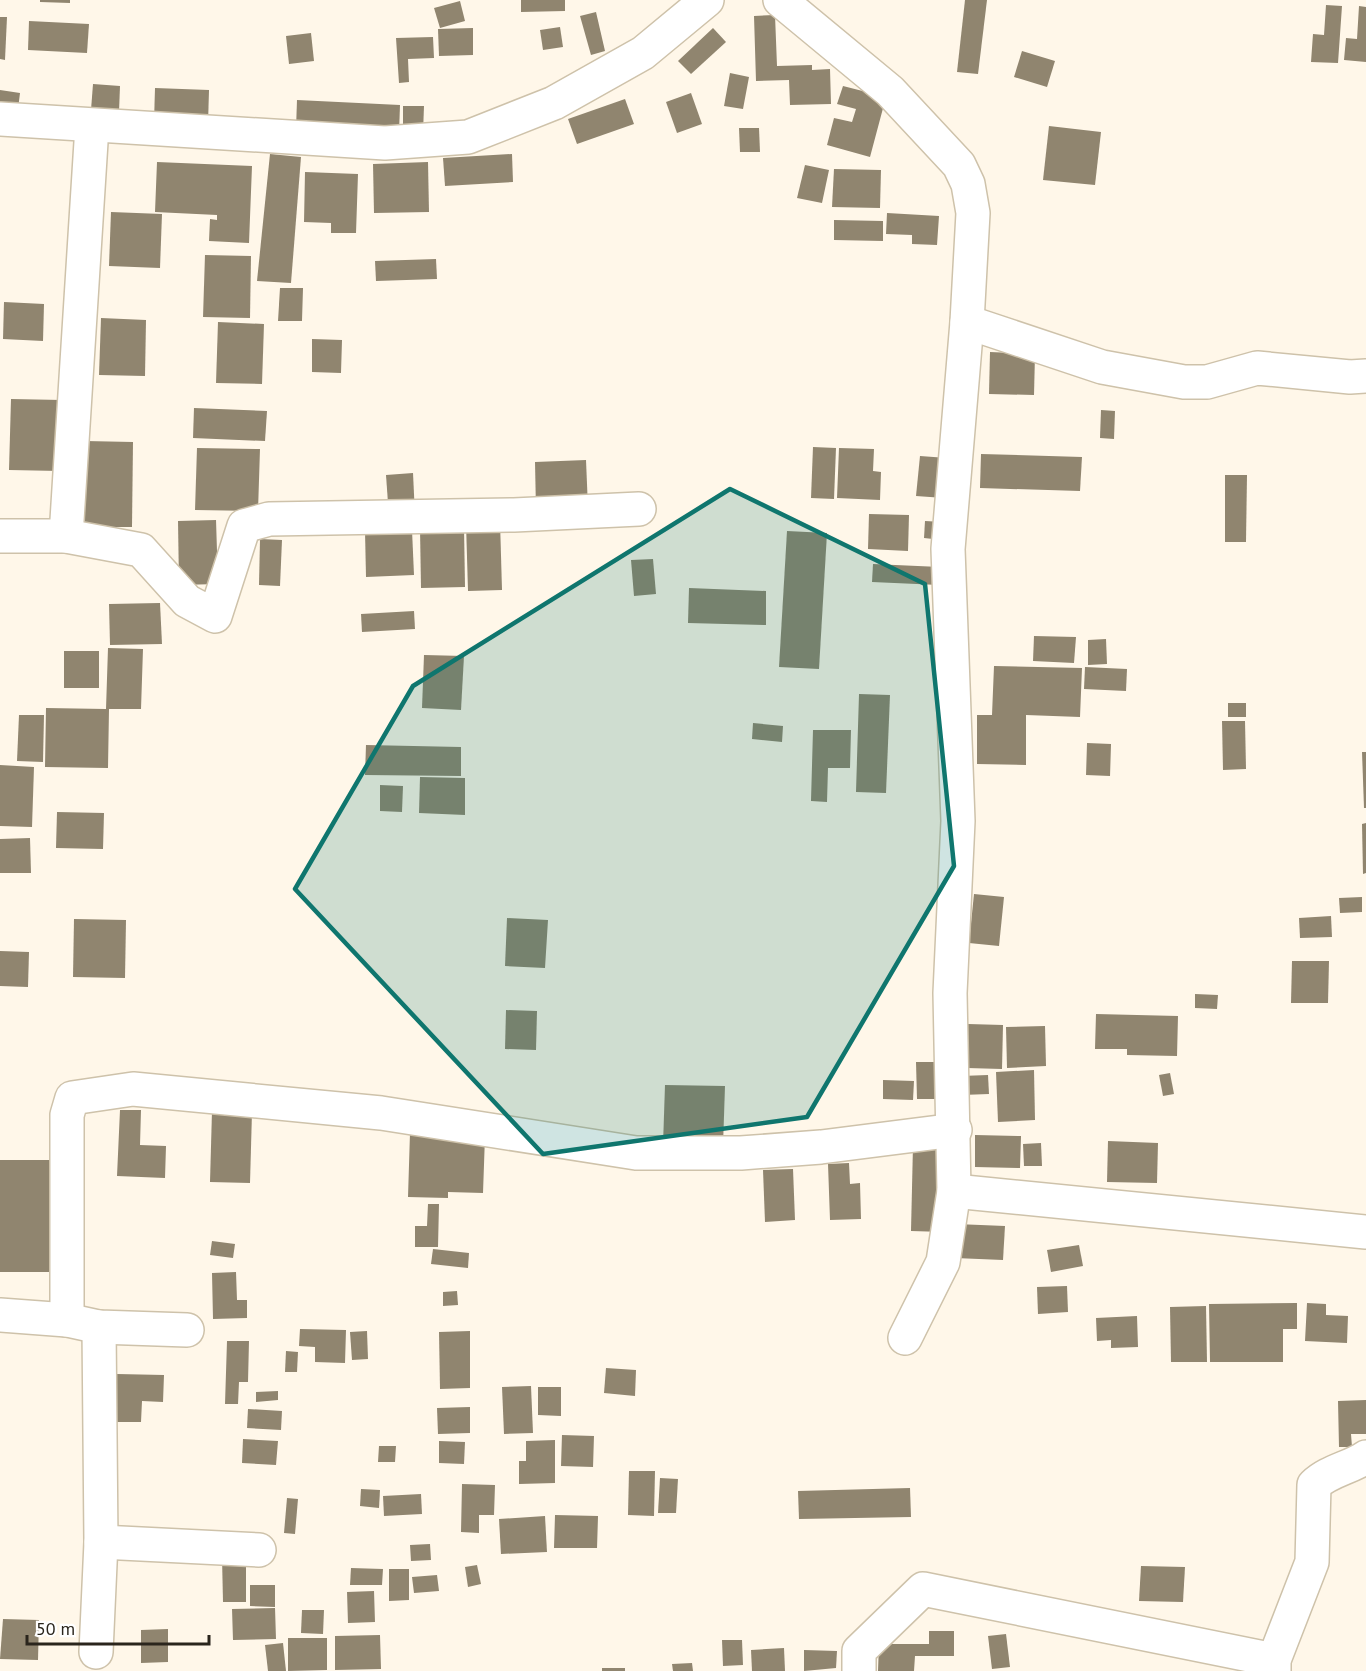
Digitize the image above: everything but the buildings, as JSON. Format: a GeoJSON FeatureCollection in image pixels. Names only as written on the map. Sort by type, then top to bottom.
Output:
{"type":"FeatureCollection","features":[{"type":"Feature","properties":{"kind":"street"},"geometry":{"type":"LineString","coordinates":[[0,119],[385,143],[468,137],[554,103],[643,54],[707,0]]}},
{"type":"Feature","properties":{"kind":"street"},"geometry":{"type":"LineString","coordinates":[[780,0],[890,91],[959,165],[968,184],[972,213],[967,322],[948,549],[958,821],[950,993],[955,1130],[954,1191],[943,1262],[905,1338]]}},
{"type":"Feature","properties":{"kind":"street"},"geometry":{"type":"LineString","coordinates":[[66,536],[92,126]]}},
{"type":"Feature","properties":{"kind":"street"},"geometry":{"type":"LineString","coordinates":[[967,322],[1102,367],[1184,382],[1207,382],[1257,368],[1350,377],[1366,376]]}},
{"type":"Feature","properties":{"kind":"street"},"geometry":{"type":"LineString","coordinates":[[0,536],[66,536],[141,550],[187,601],[215,616],[244,526],[269,519],[514,515],[639,509]]}},
{"type":"Feature","properties":{"kind":"street"},"geometry":{"type":"LineString","coordinates":[[68,1320],[67,1115],[72,1098],[133,1089],[322,1107],[489,1128],[636,1153],[753,1152],[821,1147],[955,1130]]}},
{"type":"Feature","properties":{"kind":"street"},"geometry":{"type":"LineString","coordinates":[[954,1191],[1366,1232]]}},
{"type":"Feature","properties":{"kind":"street"},"geometry":{"type":"LineString","coordinates":[[0,1315],[68,1320],[99,1327],[187,1330]]}},
{"type":"Feature","properties":{"kind":"street"},"geometry":{"type":"LineString","coordinates":[[96,1652],[101,1542],[99,1327]]}},
{"type":"Feature","properties":{"kind":"street"},"geometry":{"type":"LineString","coordinates":[[859,1671],[859,1651],[923,1589],[1274,1666],[1312,1563],[1314,1485],[1366,1457]]}},
{"type":"Feature","properties":{"kind":"street"},"geometry":{"type":"LineString","coordinates":[[101,1542],[259,1550]]}},
{"type":"Feature","properties":{"kind":"highlighted area"},"geometry":{"type":"Polygon","coordinates":[[[730,489],[925,584],[954,866],[807,1117],[543,1154],[295,889],[413,686],[730,489]]]}}]}
